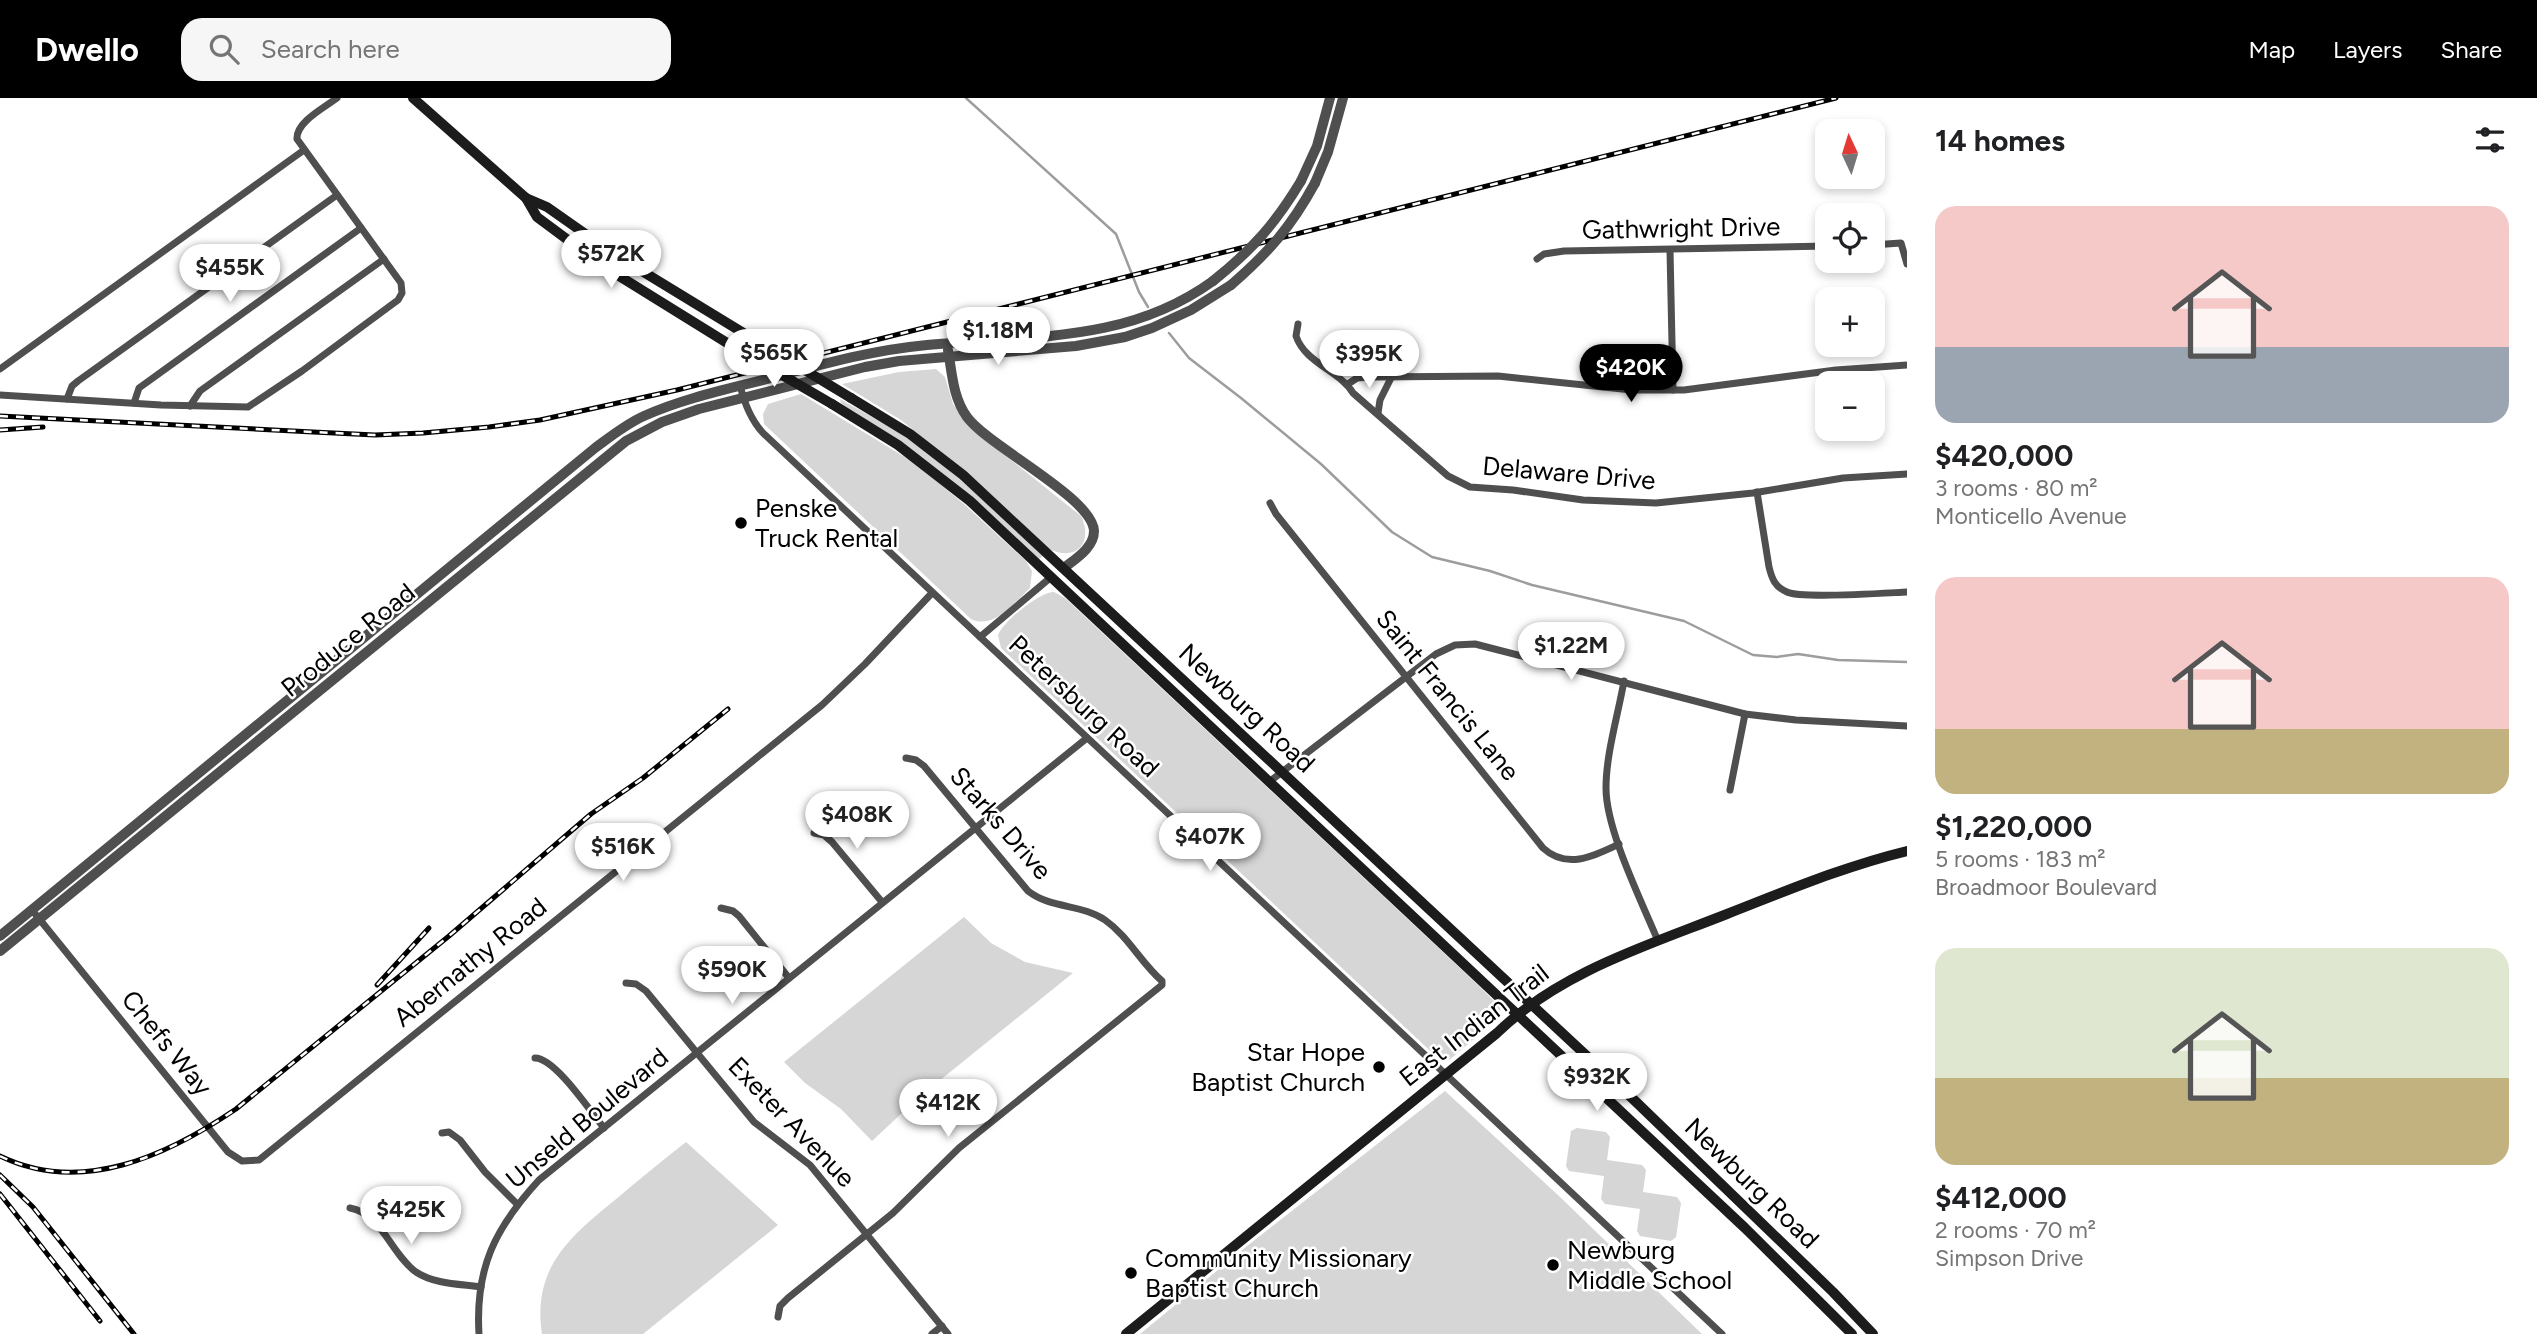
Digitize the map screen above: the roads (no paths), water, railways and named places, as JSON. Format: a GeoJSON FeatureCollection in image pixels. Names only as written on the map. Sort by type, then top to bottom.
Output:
{"type":"FeatureCollection","features":[{"type":"Feature","properties":{"kind":"main road","name":"Newburg Road"},"geometry":{"type":"LineString","coordinates":[[413,98],[526,198],[547,207],[614,254],[910,434],[963,475],[1531,1004],[1833,1292],[1873,1334]]}},
{"type":"Feature","properties":{"kind":"main road","name":"Newburg Road"},"geometry":{"type":"LineString","coordinates":[[526,198],[537,217],[603,266],[898,445],[970,501],[1745,1228],[1852,1334]]}},
{"type":"Feature","properties":{"kind":"main road","name":"East Indian Trail"},"geometry":{"type":"LineString","coordinates":[[1126,1334],[1446,1075],[1516,1014],[1568,980],[1658,941],[1836,871],[1907,851]]}},
{"type":"Feature","properties":{"kind":"street"},"geometry":{"type":"LineString","coordinates":[[0,395],[190,406],[251,406],[398,300],[402,293],[401,284],[297,139],[298,129],[337,98]]}},
{"type":"Feature","properties":{"kind":"street","name":"Produce Road"},"geometry":{"type":"LineString","coordinates":[[0,936],[594,448],[642,417],[694,398],[865,353],[1114,327],[1136,321],[1185,300],[1243,257],[1268,232],[1301,181],[1317,146],[1330,98]]}},
{"type":"Feature","properties":{"kind":"street","name":"Produce Road"},"geometry":{"type":"LineString","coordinates":[[0,951],[626,441],[662,422],[743,397],[865,367],[949,356],[1076,346],[1125,337],[1191,310],[1231,285],[1293,222],[1315,183],[1328,152],[1343,98]]}},
{"type":"Feature","properties":{"kind":"street"},"geometry":{"type":"LineString","coordinates":[[0,369],[304,150]]}},
{"type":"Feature","properties":{"kind":"street"},"geometry":{"type":"LineString","coordinates":[[67,399],[78,381],[337,195]]}},
{"type":"Feature","properties":{"kind":"street"},"geometry":{"type":"LineString","coordinates":[[134,403],[139,388],[361,228]]}},
{"type":"Feature","properties":{"kind":"street"},"geometry":{"type":"LineString","coordinates":[[1885,244],[1901,243],[1907,264]]}},
{"type":"Feature","properties":{"kind":"street","name":"Gathwright Drive"},"geometry":{"type":"LineString","coordinates":[[1537,259],[1551,252],[1815,246]]}},
{"type":"Feature","properties":{"kind":"street"},"geometry":{"type":"LineString","coordinates":[[1670,250],[1673,390]]}},
{"type":"Feature","properties":{"kind":"street"},"geometry":{"type":"LineString","coordinates":[[190,406],[200,391],[384,259]]}},
{"type":"Feature","properties":{"kind":"street","name":"Delaware Drive"},"geometry":{"type":"LineString","coordinates":[[1298,324],[1296,336],[1300,345],[1348,384],[1353,393],[1448,476],[1470,487],[1616,503],[1656,503],[1757,492],[1843,478],[1907,474]]}},
{"type":"Feature","properties":{"kind":"street"},"geometry":{"type":"LineString","coordinates":[[946,343],[958,401],[972,424],[1072,499],[1092,523],[1094,532],[1091,542],[1081,555],[1064,568]]}},
{"type":"Feature","properties":{"kind":"street"},"geometry":{"type":"LineString","coordinates":[[1348,384],[1357,378],[1498,376],[1632,390],[1673,390],[1836,370],[1907,365]]}},
{"type":"Feature","properties":{"kind":"street"},"geometry":{"type":"LineString","coordinates":[[1378,413],[1380,400],[1391,378]]}},
{"type":"Feature","properties":{"kind":"street","name":"Petersburg Road"},"geometry":{"type":"LineString","coordinates":[[740,385],[755,425],[763,433],[1722,1334]]}},
{"type":"Feature","properties":{"kind":"street"},"geometry":{"type":"LineString","coordinates":[[1757,492],[1769,567],[1772,578],[1779,587],[1798,594],[1907,593]]}},
{"type":"Feature","properties":{"kind":"street","name":"Saint Francis Lane"},"geometry":{"type":"LineString","coordinates":[[1270,503],[1276,514],[1548,852],[1559,858],[1577,860],[1619,844]]}},
{"type":"Feature","properties":{"kind":"street"},"geometry":{"type":"LineString","coordinates":[[979,637],[1050,578]]}},
{"type":"Feature","properties":{"kind":"street","name":"Abernathy Road"},"geometry":{"type":"LineString","coordinates":[[284,1140],[822,705],[932,593]]}},
{"type":"Feature","properties":{"kind":"street"},"geometry":{"type":"LineString","coordinates":[[1269,782],[1436,654],[1465,643],[1624,681],[1745,714],[1818,722],[1907,726]]}},
{"type":"Feature","properties":{"kind":"street"},"geometry":{"type":"LineString","coordinates":[[1624,681],[1606,786],[1609,813],[1658,941]]}},
{"type":"Feature","properties":{"kind":"street"},"geometry":{"type":"LineString","coordinates":[[1730,790],[1745,714]]}},
{"type":"Feature","properties":{"kind":"street","name":"Unseld Boulevard"},"geometry":{"type":"LineString","coordinates":[[479,1334],[481,1287],[486,1262],[496,1238],[517,1204],[539,1180],[1087,738]]}},
{"type":"Feature","properties":{"kind":"street","name":"Starks Drive"},"geometry":{"type":"LineString","coordinates":[[866,1234],[907,1199],[959,1148],[1162,985],[1162,981],[1106,921],[1087,912],[1049,903],[1028,891],[925,766],[906,758]]}},
{"type":"Feature","properties":{"kind":"street"},"geometry":{"type":"LineString","coordinates":[[814,833],[824,835],[832,842],[882,902]]}},
{"type":"Feature","properties":{"kind":"street"},"geometry":{"type":"LineString","coordinates":[[720,908],[733,911],[739,916],[789,978]]}},
{"type":"Feature","properties":{"kind":"street","name":"Chefs Way"},"geometry":{"type":"LineString","coordinates":[[32,910],[233,1156],[242,1161],[254,1162],[284,1140]]}},
{"type":"Feature","properties":{"kind":"street","name":"Exeter Avenue"},"geometry":{"type":"LineString","coordinates":[[626,983],[636,984],[646,991],[754,1122],[810,1165],[948,1334]]}},
{"type":"Feature","properties":{"kind":"street"},"geometry":{"type":"LineString","coordinates":[[535,1058],[552,1065],[604,1128]]}},
{"type":"Feature","properties":{"kind":"street"},"geometry":{"type":"LineString","coordinates":[[442,1133],[449,1132],[460,1140],[517,1204]]}},
{"type":"Feature","properties":{"kind":"street"},"geometry":{"type":"LineString","coordinates":[[350,1208],[360,1209],[369,1216],[417,1273],[434,1280],[481,1287]]}},
{"type":"Feature","properties":{"kind":"street"},"geometry":{"type":"LineString","coordinates":[[778,1317],[780,1306],[788,1298],[866,1234]]}},
{"type":"Feature","properties":{"kind":"street"},"geometry":{"type":"LineString","coordinates":[[932,1334],[942,1326]]}},
{"type":"Feature","properties":{"kind":"waterway"},"geometry":{"type":"LineString","coordinates":[[966,98],[1116,234],[1139,292],[1148,307]]}},
{"type":"Feature","properties":{"kind":"waterway"},"geometry":{"type":"LineString","coordinates":[[1169,333],[1189,358],[1321,464],[1392,532],[1432,557],[1490,571],[1532,585],[1684,621],[1753,655],[1777,657],[1798,654],[1838,660],[1907,662]]}},
{"type":"Feature","properties":{"kind":"railway"},"geometry":{"type":"LineString","coordinates":[[0,416],[375,435],[423,433],[540,420],[677,390],[1836,98]]}},
{"type":"Feature","properties":{"kind":"railway"},"geometry":{"type":"LineString","coordinates":[[0,430],[43,427]]}},
{"type":"Feature","properties":{"kind":"railway"},"geometry":{"type":"LineString","coordinates":[[0,1156],[31,1167],[62,1172],[93,1171],[153,1155],[210,1126],[236,1109],[449,936],[591,814],[643,778],[728,709]]}},
{"type":"Feature","properties":{"kind":"railway"},"geometry":{"type":"LineString","coordinates":[[377,985],[429,928]]}},
{"type":"Feature","properties":{"kind":"railway"},"geometry":{"type":"LineString","coordinates":[[0,1175],[33,1207],[134,1334]]}},
{"type":"Feature","properties":{"kind":"railway"},"geometry":{"type":"LineString","coordinates":[[0,1194],[100,1321]]}},
{"type":"Feature","properties":{"kind":"place","name":"Penske Truck Rental"},"geometry":{"type":"Point","coordinates":[741,523]}},
{"type":"Feature","properties":{"kind":"place","name":"Star Hope Baptist Church"},"geometry":{"type":"Point","coordinates":[1379,1067]}},
{"type":"Feature","properties":{"kind":"place","name":"Newburg Middle School"},"geometry":{"type":"Point","coordinates":[1553,1265]}},
{"type":"Feature","properties":{"kind":"place","name":"Community Missionary Baptist Church"},"geometry":{"type":"Point","coordinates":[1131,1273]}}]}
